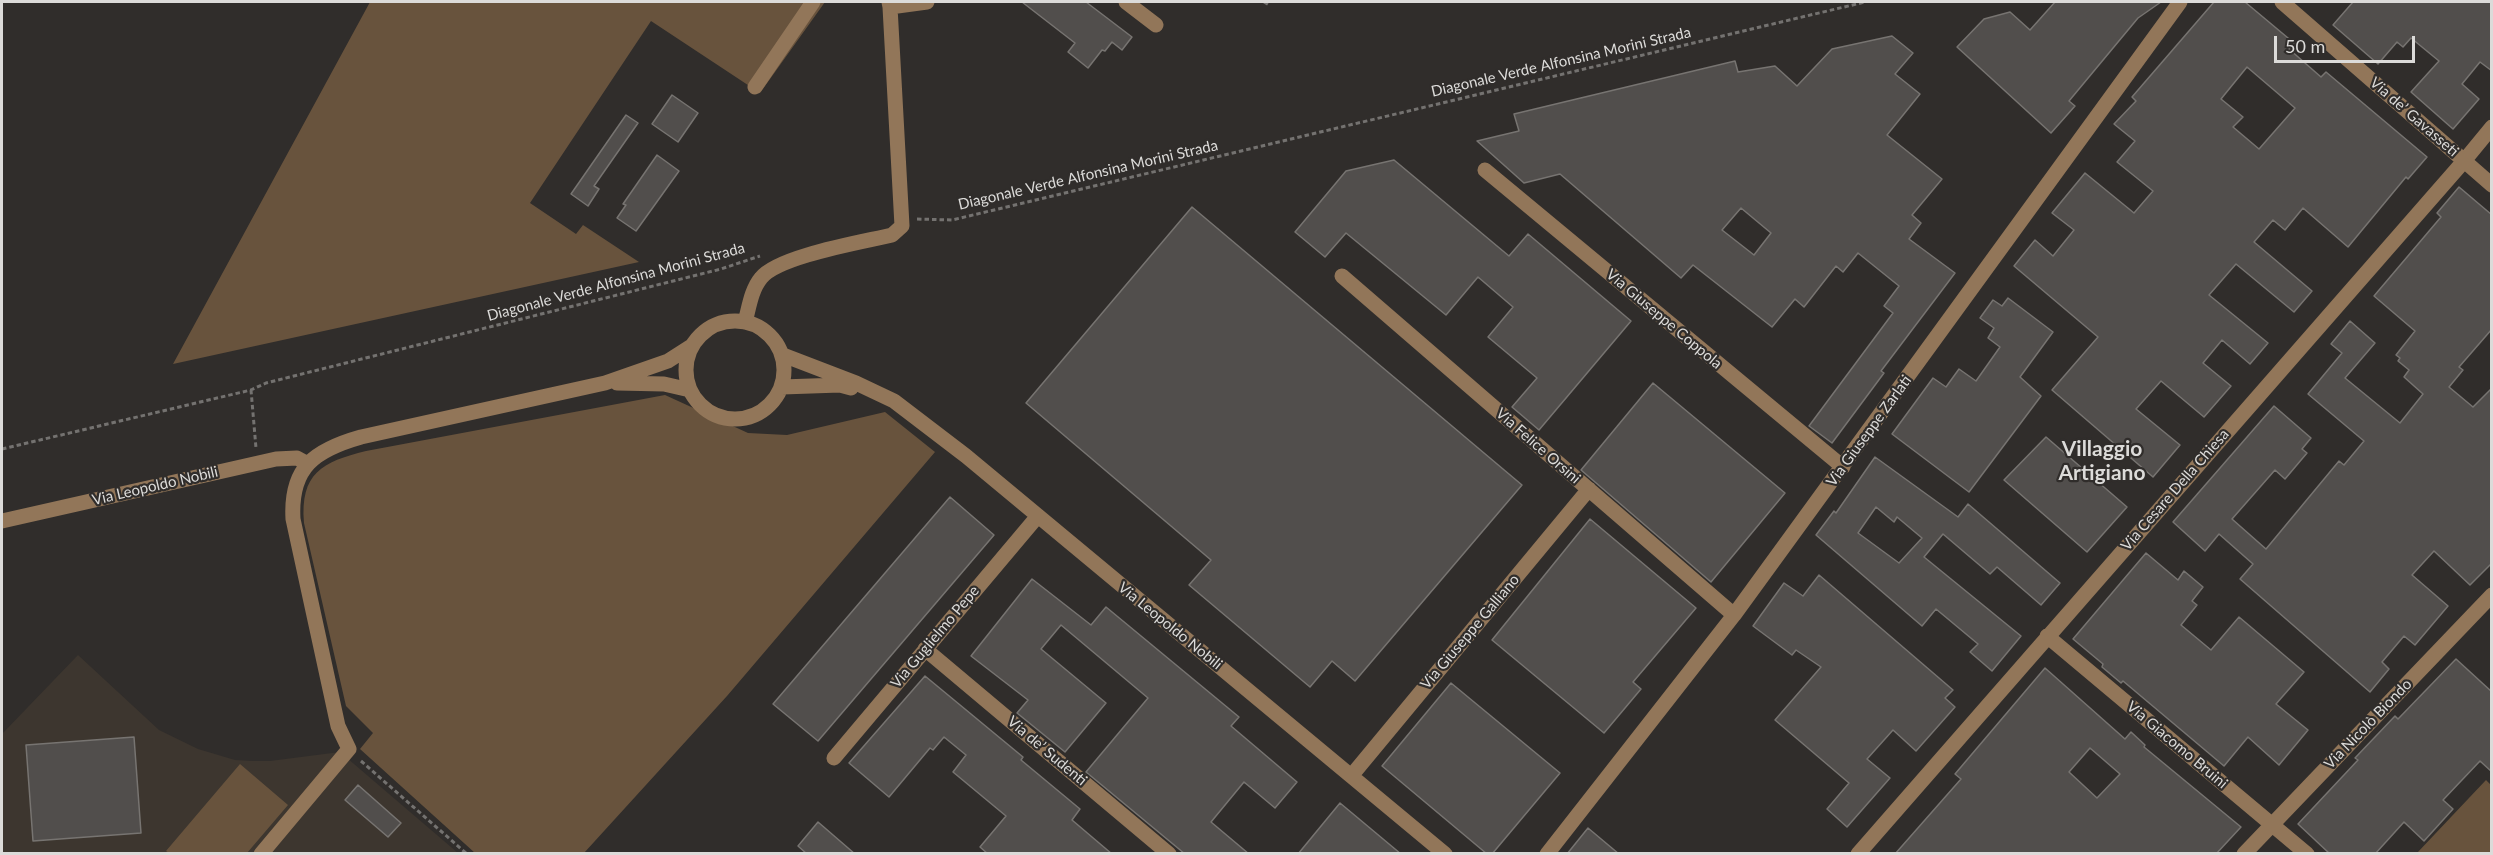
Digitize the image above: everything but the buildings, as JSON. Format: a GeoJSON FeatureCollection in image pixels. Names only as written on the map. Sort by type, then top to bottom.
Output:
{"type":"FeatureCollection","features":[{"type":"Feature","properties":{"kind":"street"},"geometry":{"type":"LineString","coordinates":[[755,87],[813,2]]}},
{"type":"Feature","properties":{"kind":"street"},"geometry":{"type":"LineString","coordinates":[[745,322],[753,293],[761,278],[768,272],[804,255],[892,235],[902,226],[889,4],[927,2]]}},
{"type":"Feature","properties":{"kind":"street"},"geometry":{"type":"LineString","coordinates":[[1126,2],[1156,25]]}},
{"type":"Feature","properties":{"kind":"street","name":"Via Giuseppe Zarlati"},"geometry":{"type":"LineString","coordinates":[[1547,854],[1734,615],[2180,2]]}},
{"type":"Feature","properties":{"kind":"street","name":"Via de’ Gavasseti"},"geometry":{"type":"LineString","coordinates":[[2282,2],[2492,185]]}},
{"type":"Feature","properties":{"kind":"street","name":"Via Cesare Della Chiesa"},"geometry":{"type":"LineString","coordinates":[[1858,854],[2492,127]]}},
{"type":"Feature","properties":{"kind":"street","name":"Via Giuseppe Coppola"},"geometry":{"type":"LineString","coordinates":[[1485,170],[1843,467]]}},
{"type":"Feature","properties":{"kind":"street","name":"Via Felice Orsini"},"geometry":{"type":"LineString","coordinates":[[1342,276],[1734,615]]}},
{"type":"Feature","properties":{"kind":"street"},"geometry":{"type":"LineString","coordinates":[[261,854],[349,750],[338,726],[293,519],[296,485],[308,464],[332,446],[361,437],[605,382],[668,361],[693,345],[706,330],[725,322],[745,322],[764,330],[772,337],[783,356],[785,376],[778,396],[765,410],[737,420],[709,412],[701,406],[687,381],[686,362],[693,345]]}},
{"type":"Feature","properties":{"kind":"street","name":"Via Leopoldo Nobili"},"geometry":{"type":"LineString","coordinates":[[783,356],[856,382],[894,401],[966,456],[1445,854]]}},
{"type":"Feature","properties":{"kind":"street"},"geometry":{"type":"LineString","coordinates":[[605,382],[664,384],[690,390]]}},
{"type":"Feature","properties":{"kind":"street","name":"Via Leopoldo Nobili"},"geometry":{"type":"LineString","coordinates":[[782,387],[840,385],[894,401]]}},
{"type":"Feature","properties":{"kind":"street","name":"Via Leopoldo Nobili"},"geometry":{"type":"LineString","coordinates":[[2,521],[257,463],[292,458],[308,464]]}},
{"type":"Feature","properties":{"kind":"street","name":"Via Giuseppe Galliano"},"geometry":{"type":"LineString","coordinates":[[1352,775],[1589,489]]}},
{"type":"Feature","properties":{"kind":"street","name":"Via Guglielmo Pepe"},"geometry":{"type":"LineString","coordinates":[[834,758],[1037,517]]}},
{"type":"Feature","properties":{"kind":"street","name":"Via Nicolò Biondo"},"geometry":{"type":"LineString","coordinates":[[2244,854],[2492,595]]}},
{"type":"Feature","properties":{"kind":"street","name":"Via Giacomo Bruini"},"geometry":{"type":"LineString","coordinates":[[2047,636],[2307,854]]}},
{"type":"Feature","properties":{"kind":"street","name":"Via de’ Sudenti"},"geometry":{"type":"LineString","coordinates":[[925,649],[1169,854]]}},
{"type":"Feature","properties":{"kind":"path"},"geometry":{"type":"LineString","coordinates":[[1264,2],[1269,6]]}},
{"type":"Feature","properties":{"kind":"path","name":"Diagonale Verde Alfonsina Morini Strada"},"geometry":{"type":"LineString","coordinates":[[903,219],[951,220],[1865,2]]}},
{"type":"Feature","properties":{"kind":"path","name":"Diagonale Verde Alfonsina Morini Strada"},"geometry":{"type":"LineString","coordinates":[[2,449],[251,390],[266,383],[721,269],[770,253]]}},
{"type":"Feature","properties":{"kind":"path"},"geometry":{"type":"LineString","coordinates":[[251,390],[257,463]]}},
{"type":"Feature","properties":{"kind":"path"},"geometry":{"type":"LineString","coordinates":[[349,750],[467,854]]}},
{"type":"Feature","properties":{"kind":"shaded area"},"geometry":{"type":"Polygon","coordinates":[[[370,2],[825,2],[760,93],[651,21],[530,203],[576,234],[583,225],[639,262],[173,364],[370,2]]]}},
{"type":"Feature","properties":{"kind":"shaded area"},"geometry":{"type":"Polygon","coordinates":[[[665,395],[748,433],[787,435],[885,412],[935,452],[727,696],[584,853],[475,853],[360,749],[373,733],[346,706],[304,523],[306,492],[310,481],[326,465],[366,451],[665,395]]]}},
{"type":"Feature","properties":{"kind":"shaded area"},"geometry":{"type":"Polygon","coordinates":[[[78,655],[159,730],[198,749],[235,760],[253,761],[340,752],[458,853],[2,853],[2,734],[78,655]]]}},
{"type":"Feature","properties":{"kind":"shaded area"},"geometry":{"type":"Polygon","coordinates":[[[240,764],[288,805],[247,853],[169,853],[166,851],[240,764]]]}},
{"type":"Feature","properties":{"kind":"shaded area"},"geometry":{"type":"Polygon","coordinates":[[[2486,780],[2491,785],[2491,853],[2417,853],[2486,780]]]}},
{"type":"Feature","properties":{"kind":"district","name":"Villaggio Artigiano"},"geometry":{"type":"Point","coordinates":[2102,461]}}]}
